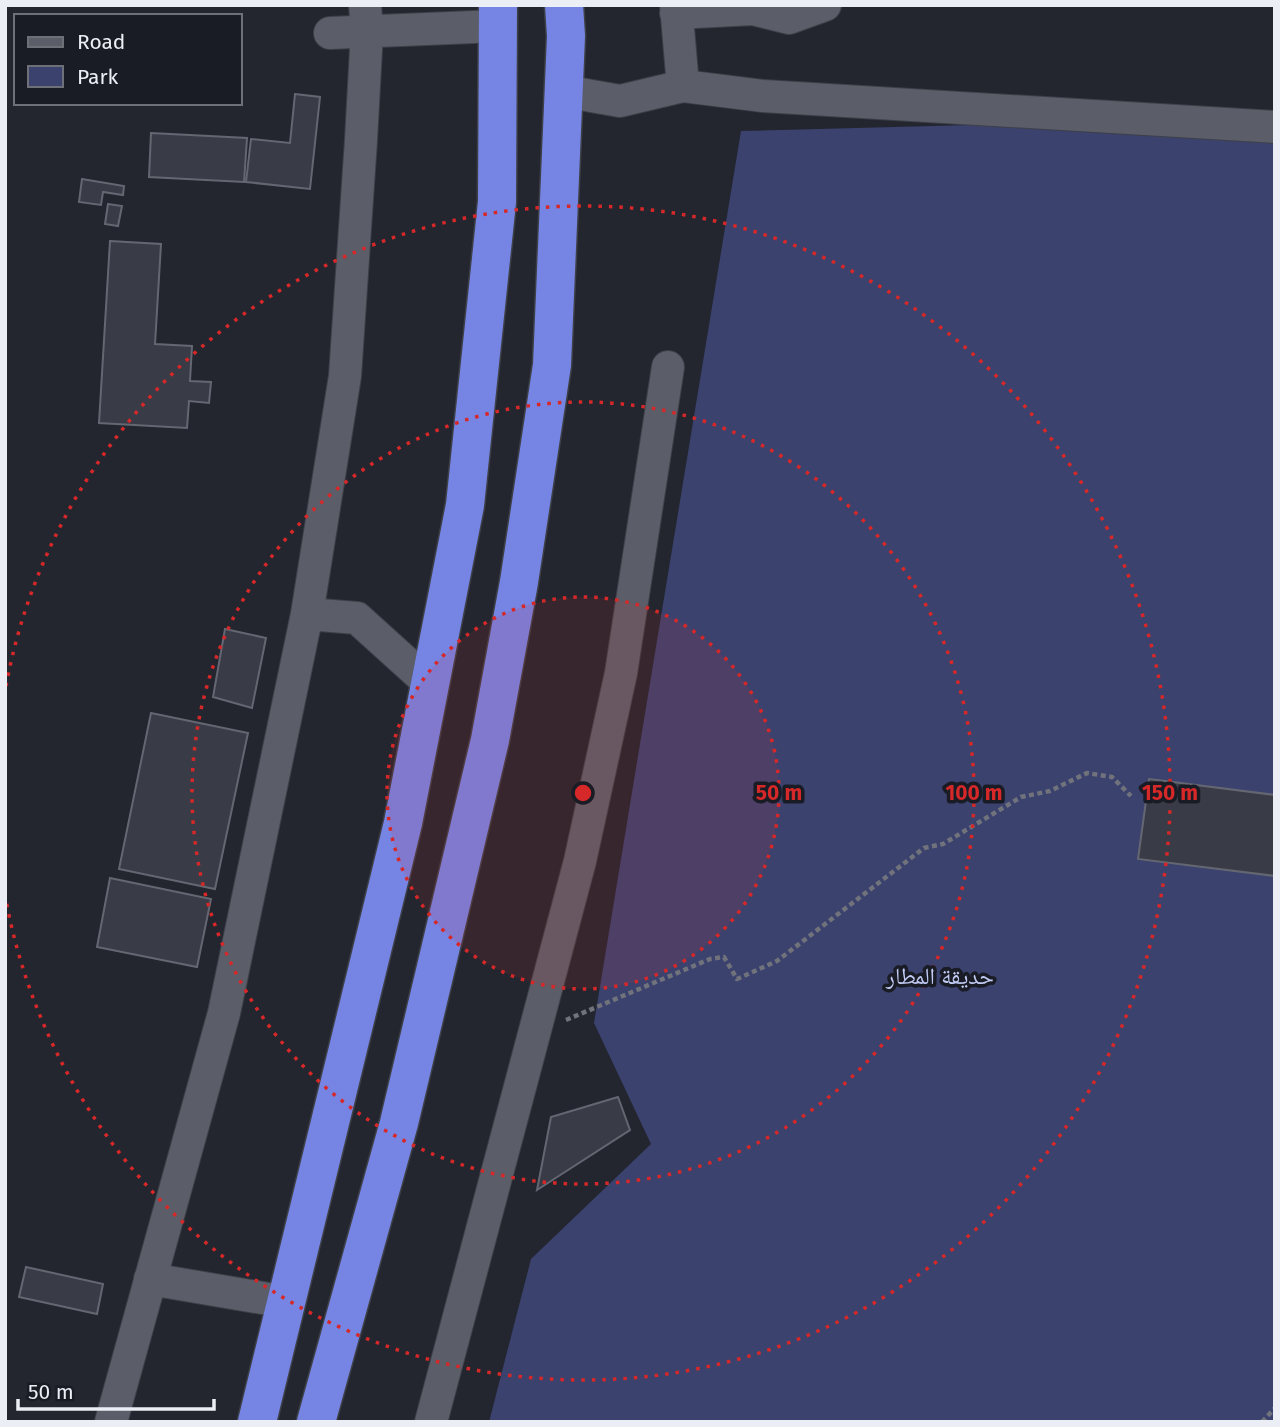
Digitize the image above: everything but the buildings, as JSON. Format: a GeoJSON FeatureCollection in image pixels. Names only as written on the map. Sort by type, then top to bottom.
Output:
{"type":"FeatureCollection","features":[{"type":"Feature","properties":{"kind":"highway"},"geometry":{"type":"LineString","coordinates":[[316,1422],[398,1123],[490,740],[519,582],[552,365],[564,5]]}},
{"type":"Feature","properties":{"kind":"highway"},"geometry":{"type":"LineString","coordinates":[[257,1422],[403,823],[465,505],[496,216],[498,16]]}},
{"type":"Feature","properties":{"kind":"highway"},"geometry":{"type":"LineString","coordinates":[[324,1422],[335,1355]]}},
{"type":"Feature","properties":{"kind":"street"},"geometry":{"type":"LineString","coordinates":[[683,86],[676,9],[754,7],[789,19],[825,5]]}},
{"type":"Feature","properties":{"kind":"street"},"geometry":{"type":"LineString","coordinates":[[330,33],[366,18],[498,16]]}},
{"type":"Feature","properties":{"kind":"street"},"geometry":{"type":"LineString","coordinates":[[111,1422],[224,1013],[307,614],[345,376],[366,18]]}},
{"type":"Feature","properties":{"kind":"street"},"geometry":{"type":"LineString","coordinates":[[563,91],[620,101],[683,86],[762,96],[1275,127]]}},
{"type":"Feature","properties":{"kind":"street"},"geometry":{"type":"LineString","coordinates":[[431,1422],[580,862],[621,673],[668,367]]}},
{"type":"Feature","properties":{"kind":"street"},"geometry":{"type":"LineString","coordinates":[[307,614],[357,618],[430,684]]}},
{"type":"Feature","properties":{"kind":"street"},"geometry":{"type":"LineString","coordinates":[[150,1279],[286,1302]]}},
{"type":"Feature","properties":{"kind":"path"},"geometry":{"type":"LineString","coordinates":[[536,1032],[710,959],[724,957],[737,979],[778,961],[924,848],[943,844],[1021,797],[1049,791],[1087,772],[1112,777],[1131,796]]}},
{"type":"Feature","properties":{"kind":"path"},"geometry":{"type":"LineString","coordinates":[[1263,1422],[1275,1408]]}},
{"type":"Feature","properties":{"kind":"path"},"geometry":{"type":"LineString","coordinates":[[1263,1422],[1275,1415]]}},
{"type":"Feature","properties":{"kind":"green space","name":"حديقة المطار"},"geometry":{"type":"Polygon","coordinates":[[[1275,117],[1275,1422],[489,1422],[531,1259],[651,1144],[594,1023],[741,131],[1275,117]]]}}]}
